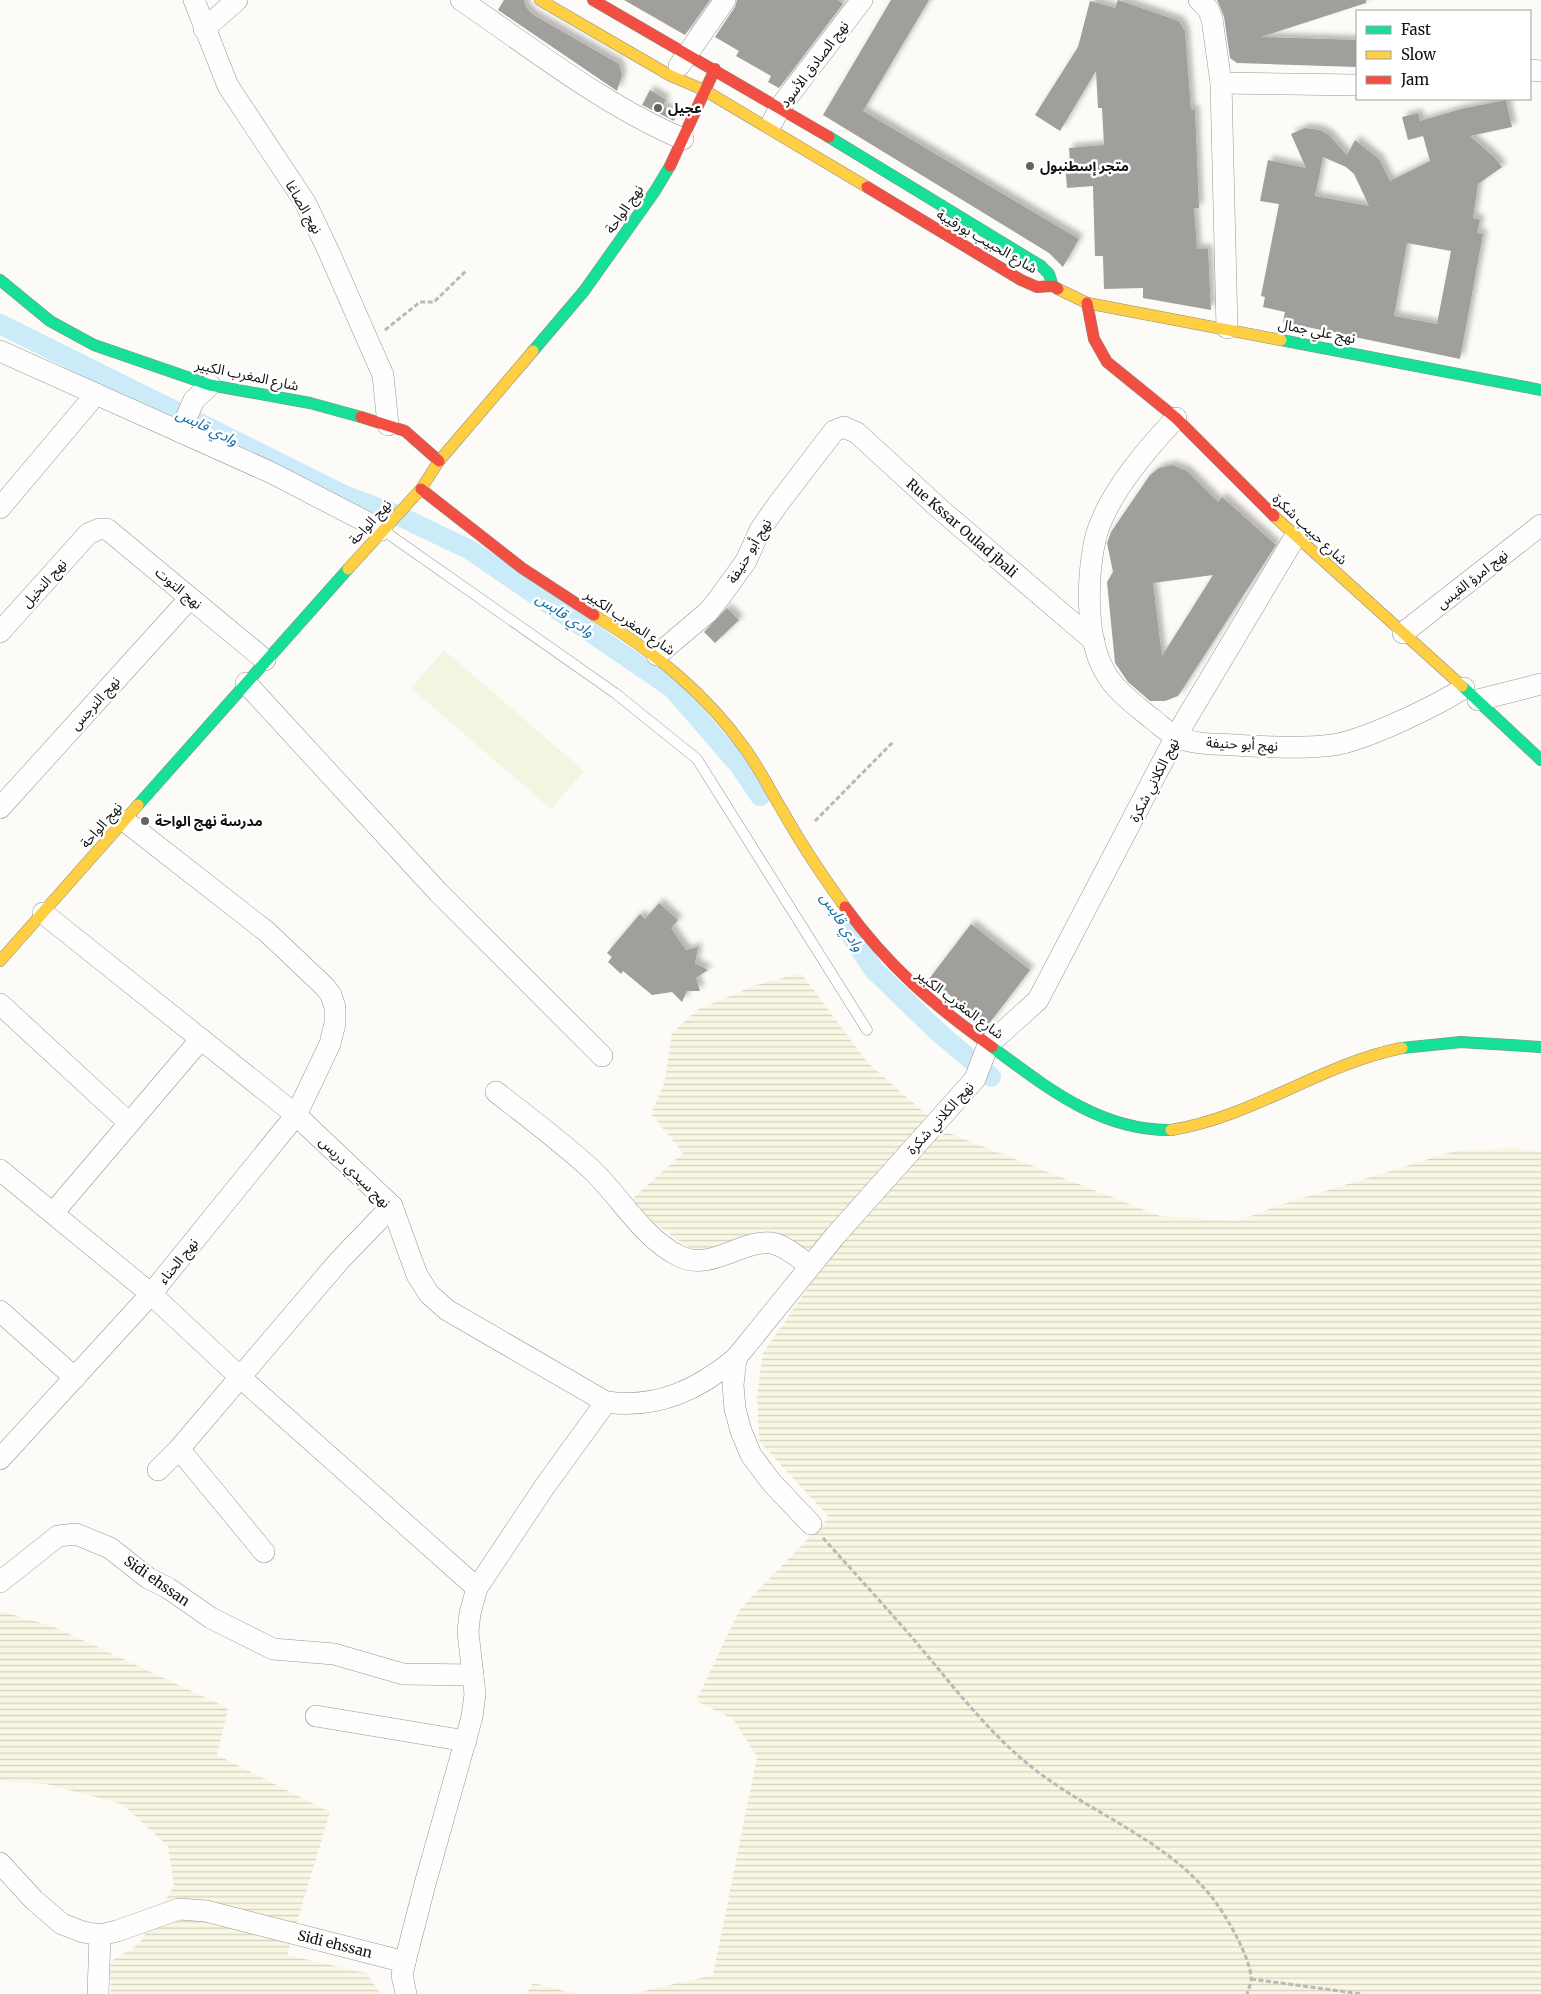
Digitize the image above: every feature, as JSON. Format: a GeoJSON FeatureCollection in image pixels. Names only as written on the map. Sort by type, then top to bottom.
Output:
{"type":"FeatureCollection","features":[{"type":"Feature","properties":{"kind":"street","name":"نهج الصاغا"},"geometry":{"type":"LineString","coordinates":[[194,0],[228,86],[305,202],[383,375],[388,425]]}},
{"type":"Feature","properties":{"kind":"street"},"geometry":{"type":"LineString","coordinates":[[204,29],[237,0]]}},
{"type":"Feature","properties":{"kind":"street"},"geometry":{"type":"LineString","coordinates":[[460,0],[604,97],[649,124],[683,139]]}},
{"type":"Feature","properties":{"kind":"street","name":"شارع الحبيب بورقيبة"},"geometry":{"type":"LineString","coordinates":[[540,0],[671,76],[704,90],[1021,280],[1037,287],[1054,286],[1049,274],[1041,266],[780,107],[593,0]]}},
{"type":"Feature","properties":{"kind":"street"},"geometry":{"type":"LineString","coordinates":[[671,76],[689,54],[725,0]]}},
{"type":"Feature","properties":{"kind":"street","name":"نهج الصادق الأسود"},"geometry":{"type":"LineString","coordinates":[[769,129],[780,107],[862,0]]}},
{"type":"Feature","properties":{"kind":"street"},"geometry":{"type":"LineString","coordinates":[[1199,0],[1208,9],[1212,18],[1222,84],[1227,328]]}},
{"type":"Feature","properties":{"kind":"street","name":"نهج الواحة"},"geometry":{"type":"LineString","coordinates":[[0,961],[265,660],[421,489],[439,461],[584,291],[655,191],[683,139],[715,69]]}},
{"type":"Feature","properties":{"kind":"street"},"geometry":{"type":"LineString","coordinates":[[1222,84],[1356,85]]}},
{"type":"Feature","properties":{"kind":"street","name":"شارع المغرب الكبير"},"geometry":{"type":"LineString","coordinates":[[0,280],[50,321],[94,345],[210,385],[310,403],[388,425],[405,431],[439,461]]}},
{"type":"Feature","properties":{"kind":"street","name":"نهج علي جمال"},"geometry":{"type":"LineString","coordinates":[[1054,286],[1087,303],[1227,328],[1541,390]]}},
{"type":"Feature","properties":{"kind":"street","name":"شارع حبيب شكرة"},"geometry":{"type":"LineString","coordinates":[[1087,303],[1094,339],[1107,362],[1176,418],[1295,537],[1471,694],[1541,760]]}},
{"type":"Feature","properties":{"kind":"street"},"geometry":{"type":"LineString","coordinates":[[0,351],[272,473],[382,530]]}},
{"type":"Feature","properties":{"kind":"street"},"geometry":{"type":"LineString","coordinates":[[180,432],[194,400],[210,385]]}},
{"type":"Feature","properties":{"kind":"street"},"geometry":{"type":"LineString","coordinates":[[0,508],[96,394]]}},
{"type":"Feature","properties":{"kind":"street","name":"نهج أبو حنيفة"},"geometry":{"type":"LineString","coordinates":[[1176,418],[1149,446],[1112,501],[1096,536],[1089,582],[1094,641],[1103,669],[1115,687],[1176,736],[1205,743],[1251,746],[1310,747],[1335,744],[1358,737],[1436,704],[1471,694],[1541,684]]}},
{"type":"Feature","properties":{"kind":"street","name":"Rue Kssar Oulad jbali"},"geometry":{"type":"LineString","coordinates":[[830,437],[838,428],[844,427],[857,433],[941,510],[1094,641]]}},
{"type":"Feature","properties":{"kind":"street","name":"نهج أبو حنيفة"},"geometry":{"type":"LineString","coordinates":[[657,655],[708,612],[720,597],[746,561],[760,530],[830,437]]}},
{"type":"Feature","properties":{"kind":"street","name":"شارع المغرب الكبير"},"geometry":{"type":"LineString","coordinates":[[421,489],[477,536],[538,579],[657,655],[694,689],[749,754],[799,838],[866,936],[903,980],[940,1011],[1036,1080],[1072,1102],[1115,1122],[1149,1130],[1182,1127],[1218,1119],[1247,1109],[1313,1078],[1381,1053],[1433,1044],[1489,1041],[1541,1047]]}},
{"type":"Feature","properties":{"kind":"street","name":"نهج امرؤ القيس"},"geometry":{"type":"LineString","coordinates":[[1403,633],[1541,525]]}},
{"type":"Feature","properties":{"kind":"street","name":"نهج التوت"},"geometry":{"type":"LineString","coordinates":[[88,534],[106,529],[112,533],[265,660]]}},
{"type":"Feature","properties":{"kind":"street","name":"نهج النخيل"},"geometry":{"type":"LineString","coordinates":[[0,632],[8,610],[88,534]]}},
{"type":"Feature","properties":{"kind":"street","name":"نهج الكلاني شكرة"},"geometry":{"type":"LineString","coordinates":[[736,1358],[810,1266],[975,1079],[988,1045],[1038,1000],[1176,736],[1295,537]]}},
{"type":"Feature","properties":{"kind":"street","name":"نهج النرجس"},"geometry":{"type":"LineString","coordinates":[[0,808],[190,598]]}},
{"type":"Feature","properties":{"kind":"street"},"geometry":{"type":"LineString","coordinates":[[246,683],[438,892],[602,1056]]}},
{"type":"Feature","properties":{"kind":"street","name":"نهج الحناء"},"geometry":{"type":"LineString","coordinates":[[0,1459],[151,1294],[296,1115],[330,1044],[335,1024],[335,1007],[332,995],[325,987],[267,932],[125,821]]}},
{"type":"Feature","properties":{"kind":"street","name":"نهج سيدي دريس"},"geometry":{"type":"LineString","coordinates":[[44,913],[296,1115],[392,1206],[417,1275],[429,1294],[447,1310],[606,1402],[627,1405],[641,1404],[674,1397],[716,1375],[736,1358]]}},
{"type":"Feature","properties":{"kind":"street"},"geometry":{"type":"LineString","coordinates":[[0,1004],[129,1123]]}},
{"type":"Feature","properties":{"kind":"street"},"geometry":{"type":"LineString","coordinates":[[53,1213],[201,1039]]}},
{"type":"Feature","properties":{"kind":"street"},"geometry":{"type":"LineString","coordinates":[[496,1092],[593,1171],[649,1233],[680,1256],[706,1260],[753,1245],[772,1243],[788,1250],[810,1266]]}},
{"type":"Feature","properties":{"kind":"street"},"geometry":{"type":"LineString","coordinates":[[0,1170],[151,1294],[241,1378],[477,1588]]}},
{"type":"Feature","properties":{"kind":"street"},"geometry":{"type":"LineString","coordinates":[[158,1470],[179,1449],[241,1378],[339,1261],[392,1206]]}},
{"type":"Feature","properties":{"kind":"street"},"geometry":{"type":"LineString","coordinates":[[0,1312],[75,1378]]}},
{"type":"Feature","properties":{"kind":"street"},"geometry":{"type":"LineString","coordinates":[[736,1358],[733,1385],[735,1409],[741,1431],[752,1455],[772,1483],[811,1524]]}},
{"type":"Feature","properties":{"kind":"street"},"geometry":{"type":"LineString","coordinates":[[406,1994],[402,1975],[405,1962],[472,1717],[475,1694],[468,1632],[470,1613],[477,1588],[545,1486],[606,1402]]}},
{"type":"Feature","properties":{"kind":"street"},"geometry":{"type":"LineString","coordinates":[[179,1449],[264,1552]]}},
{"type":"Feature","properties":{"kind":"street","name":"Sidi ehssan"},"geometry":{"type":"LineString","coordinates":[[0,1582],[58,1536],[76,1534],[110,1548],[148,1578],[168,1588],[211,1618],[273,1649],[334,1654],[403,1674],[473,1675]]}},
{"type":"Feature","properties":{"kind":"street"},"geometry":{"type":"LineString","coordinates":[[316,1716],[466,1741]]}},
{"type":"Feature","properties":{"kind":"street","name":"Sidi ehssan"},"geometry":{"type":"LineString","coordinates":[[0,1863],[34,1900],[62,1924],[83,1932],[100,1935],[133,1926],[179,1909],[206,1911],[405,1962]]}},
{"type":"Feature","properties":{"kind":"street"},"geometry":{"type":"LineString","coordinates":[[98,1994],[100,1935]]}},
{"type":"Feature","properties":{"kind":"lane"},"geometry":{"type":"LineString","coordinates":[[382,530],[614,693],[697,759],[867,1030]]}},
{"type":"Feature","properties":{"kind":"path"},"geometry":{"type":"LineString","coordinates":[[369,343],[420,302],[434,302],[467,270]]}},
{"type":"Feature","properties":{"kind":"path"},"geometry":{"type":"LineString","coordinates":[[799,838],[894,741]]}},
{"type":"Feature","properties":{"kind":"path"},"geometry":{"type":"LineString","coordinates":[[811,1524],[970,1708],[1023,1760],[1048,1780],[1159,1849],[1193,1875],[1212,1896],[1242,1948],[1251,1979],[1247,1994]]}},
{"type":"Feature","properties":{"kind":"path"},"geometry":{"type":"LineString","coordinates":[[1251,1979],[1362,1994]]}},
{"type":"Feature","properties":{"kind":"shaded area"},"geometry":{"type":"Polygon","coordinates":[[[801,973],[868,1063],[946,1132],[1160,1216],[1238,1221],[1283,1204],[1455,1151],[1514,1148],[1541,1152],[1541,1994],[631,1994],[713,1975],[757,1757],[733,1719],[696,1701],[740,1609],[829,1517],[759,1441],[757,1395],[763,1353],[822,1268],[810,1254],[701,1251],[689,1248],[639,1212],[630,1201],[683,1153],[651,1114],[665,1081],[672,1033],[697,1010],[753,986],[801,973]]]}},
{"type":"Feature","properties":{"kind":"shaded area"},"geometry":{"type":"Polygon","coordinates":[[[0,1611],[52,1626],[228,1708],[217,1755],[330,1812],[287,1955],[366,1973],[381,1994],[111,1994],[110,1962],[139,1944],[174,1886],[168,1846],[122,1804],[46,1784],[0,1781],[0,1611]]]}},
{"type":"Feature","properties":{"kind":"shaded area"},"geometry":{"type":"Polygon","coordinates":[[[533,1983],[576,1994],[526,1994],[533,1983]]]}},
{"type":"Feature","properties":{"kind":"green space"},"geometry":{"type":"Polygon","coordinates":[[[444,650],[584,771],[551,809],[411,688],[444,650]]]}},
{"type":"Feature","properties":{"kind":"building"},"geometry":{"type":"Polygon","coordinates":[[[504,0],[524,0],[526,7],[532,14],[619,64],[622,75],[617,91],[498,10],[504,0]]]}},
{"type":"Feature","properties":{"kind":"building"},"geometry":{"type":"Polygon","coordinates":[[[624,0],[710,0],[685,35],[624,0]]]}},
{"type":"Feature","properties":{"kind":"building"},"geometry":{"type":"Polygon","coordinates":[[[737,0],[838,0],[843,4],[779,88],[768,82],[771,76],[736,56],[739,51],[715,37],[735,7],[737,0]]]}},
{"type":"Feature","properties":{"kind":"building"},"geometry":{"type":"Polygon","coordinates":[[[891,0],[929,0],[863,111],[1079,239],[1063,267],[1049,253],[823,115],[891,0]]]}},
{"type":"Feature","properties":{"kind":"building"},"geometry":{"type":"Polygon","coordinates":[[[1118,0],[1179,21],[1185,31],[1191,110],[1195,110],[1199,208],[1194,208],[1197,249],[1208,249],[1211,310],[1143,298],[1143,288],[1104,289],[1103,256],[1095,256],[1093,186],[1067,188],[1065,163],[1070,163],[1069,148],[1104,145],[1102,108],[1098,108],[1096,71],[1060,131],[1035,115],[1078,47],[1090,1],[1115,8],[1118,0]]]}},
{"type":"Feature","properties":{"kind":"building"},"geometry":{"type":"Polygon","coordinates":[[[1217,0],[1366,0],[1366,3],[1261,37],[1356,40],[1356,67],[1237,63],[1230,58],[1224,17],[1217,0]]]}},
{"type":"Feature","properties":{"kind":"building"},"geometry":{"type":"Polygon","coordinates":[[[650,90],[666,100],[662,106],[677,114],[674,121],[642,105],[650,90]]]}},
{"type":"Feature","properties":{"kind":"building"},"geometry":{"type":"Polygon","coordinates":[[[1506,100],[1512,127],[1470,136],[1494,157],[1502,167],[1478,184],[1473,218],[1480,220],[1477,233],[1483,234],[1460,359],[1283,322],[1285,312],[1263,307],[1265,297],[1261,296],[1279,204],[1260,201],[1268,160],[1306,168],[1291,134],[1305,128],[1320,130],[1329,135],[1347,155],[1355,140],[1379,159],[1390,181],[1430,161],[1423,136],[1408,140],[1402,117],[1418,113],[1420,121],[1461,109],[1506,100]],[[1323,157],[1315,196],[1369,206],[1354,174],[1346,167],[1323,157]],[[1407,243],[1394,316],[1437,324],[1451,251],[1407,243]]]}},
{"type":"Feature","properties":{"kind":"building"},"geometry":{"type":"Polygon","coordinates":[[[1172,465],[1187,471],[1218,502],[1222,497],[1276,545],[1178,696],[1165,701],[1150,701],[1128,682],[1115,663],[1107,582],[1113,572],[1107,543],[1111,532],[1150,475],[1159,468],[1172,465]],[[1213,575],[1153,583],[1162,656],[1213,575]]]}},
{"type":"Feature","properties":{"kind":"building"},"geometry":{"type":"Polygon","coordinates":[[[727,608],[739,620],[715,643],[704,632],[727,608]]]}},
{"type":"Feature","properties":{"kind":"building"},"geometry":{"type":"Polygon","coordinates":[[[659,903],[678,920],[671,928],[686,950],[698,947],[695,963],[708,970],[696,978],[700,991],[687,991],[682,1002],[672,992],[652,995],[623,971],[621,974],[608,962],[612,957],[607,953],[640,914],[645,919],[659,903]]]}},
{"type":"Feature","properties":{"kind":"building"},"geometry":{"type":"Polygon","coordinates":[[[971,924],[1030,970],[988,1025],[929,979],[971,924]]]}},
{"type":"Feature","properties":{"kind":"waterway","name":"وادي قابس"},"geometry":{"type":"LineString","coordinates":[[0,324],[344,495],[397,515],[470,550],[672,688],[739,765],[760,796]]}},
{"type":"Feature","properties":{"kind":"waterway","name":"وادي قابس"},"geometry":{"type":"LineString","coordinates":[[848,931],[874,970],[936,1030],[991,1077]]}},
{"type":"Feature","properties":{"kind":"traffic: fast"},"geometry":{"type":"LineString","coordinates":[[829,137],[1041,266],[1049,274],[1053,286]]}},
{"type":"Feature","properties":{"kind":"traffic: fast"},"geometry":{"type":"LineString","coordinates":[[533,351],[584,291],[655,191],[670,166]]}},
{"type":"Feature","properties":{"kind":"traffic: fast"},"geometry":{"type":"LineString","coordinates":[[0,280],[50,321],[94,345],[210,385],[310,403],[361,417]]}},
{"type":"Feature","properties":{"kind":"traffic: fast"},"geometry":{"type":"LineString","coordinates":[[1281,340],[1541,390]]}},
{"type":"Feature","properties":{"kind":"traffic: fast"},"geometry":{"type":"LineString","coordinates":[[138,805],[348,569]]}},
{"type":"Feature","properties":{"kind":"traffic: fast"},"geometry":{"type":"LineString","coordinates":[[1462,686],[1541,760]]}},
{"type":"Feature","properties":{"kind":"traffic: fast"},"geometry":{"type":"LineString","coordinates":[[1402,1048],[1461,1042],[1541,1047]]}},
{"type":"Feature","properties":{"kind":"traffic: fast"},"geometry":{"type":"LineString","coordinates":[[992,1047],[1054,1091],[1097,1115],[1145,1128],[1171,1130]]}},
{"type":"Feature","properties":{"kind":"traffic: slow"},"geometry":{"type":"LineString","coordinates":[[540,0],[671,76],[704,90],[867,187]]}},
{"type":"Feature","properties":{"kind":"traffic: slow"},"geometry":{"type":"LineString","coordinates":[[1058,289],[1087,303],[1281,340]]}},
{"type":"Feature","properties":{"kind":"traffic: slow"},"geometry":{"type":"LineString","coordinates":[[348,569],[421,489],[439,461],[533,351]]}},
{"type":"Feature","properties":{"kind":"traffic: slow"},"geometry":{"type":"LineString","coordinates":[[1274,516],[1462,686]]}},
{"type":"Feature","properties":{"kind":"traffic: slow"},"geometry":{"type":"LineString","coordinates":[[594,615],[637,643],[677,675],[714,710],[762,774],[806,851],[845,907]]}},
{"type":"Feature","properties":{"kind":"traffic: slow"},"geometry":{"type":"LineString","coordinates":[[0,961],[138,805]]}},
{"type":"Feature","properties":{"kind":"traffic: slow"},"geometry":{"type":"LineString","coordinates":[[1171,1130],[1230,1114],[1343,1066],[1402,1048]]}},
{"type":"Feature","properties":{"kind":"traffic: jam"},"geometry":{"type":"LineString","coordinates":[[593,0],[829,137]]}},
{"type":"Feature","properties":{"kind":"traffic: jam"},"geometry":{"type":"LineString","coordinates":[[670,166],[715,69]]}},
{"type":"Feature","properties":{"kind":"traffic: jam"},"geometry":{"type":"LineString","coordinates":[[867,187],[1021,280],[1037,287],[1053,286],[1058,289]]}},
{"type":"Feature","properties":{"kind":"traffic: jam"},"geometry":{"type":"LineString","coordinates":[[1087,303],[1094,339],[1107,362],[1176,418],[1274,516]]}},
{"type":"Feature","properties":{"kind":"traffic: jam"},"geometry":{"type":"LineString","coordinates":[[361,417],[405,431],[439,461]]}},
{"type":"Feature","properties":{"kind":"traffic: jam"},"geometry":{"type":"LineString","coordinates":[[421,489],[522,568],[594,615]]}},
{"type":"Feature","properties":{"kind":"traffic: jam"},"geometry":{"type":"LineString","coordinates":[[845,907],[895,966],[931,1000],[992,1047]]}},
{"type":"Feature","properties":{"kind":"place","name":"عجيل"},"geometry":{"type":"Point","coordinates":[658,108]}},
{"type":"Feature","properties":{"kind":"place","name":"متجر إسطنبول"},"geometry":{"type":"Point","coordinates":[1030,166]}},
{"type":"Feature","properties":{"kind":"place","name":"مدرسة نهج الواحة"},"geometry":{"type":"Point","coordinates":[145,821]}}]}
